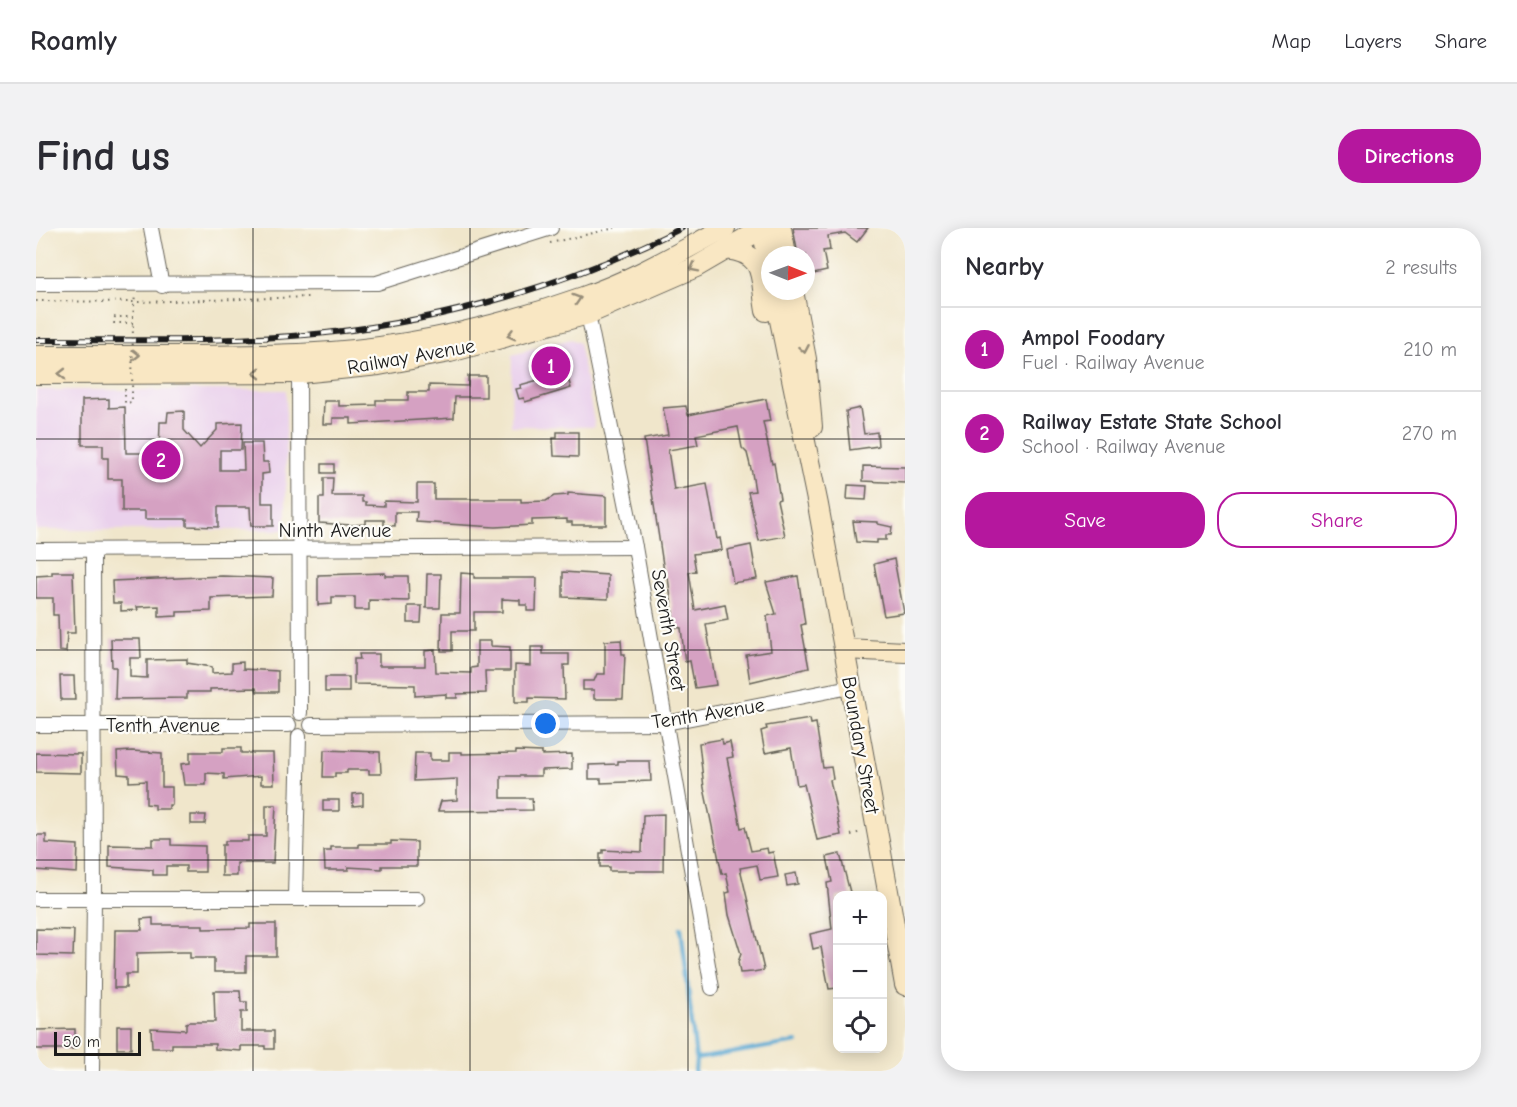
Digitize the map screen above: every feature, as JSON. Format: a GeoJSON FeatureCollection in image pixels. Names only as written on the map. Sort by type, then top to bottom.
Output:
{"type":"FeatureCollection","features":[{"type":"Feature","properties":{"kind":"main road","name":"Railway Avenue"},"geometry":{"type":"LineString","coordinates":[[36,374],[299,363],[346,350],[442,335],[521,317],[583,297],[632,278],[725,228]]}},
{"type":"Feature","properties":{"kind":"main road","name":"Railway Avenue"},"geometry":{"type":"LineString","coordinates":[[36,356],[379,365],[450,352],[588,314],[644,292],[762,228]]}},
{"type":"Feature","properties":{"kind":"main road"},"geometry":{"type":"LineString","coordinates":[[762,228],[766,246]]}},
{"type":"Feature","properties":{"kind":"main road"},"geometry":{"type":"LineString","coordinates":[[782,228],[785,246]]}},
{"type":"Feature","properties":{"kind":"main road"},"geometry":{"type":"LineString","coordinates":[[727,249],[744,252],[756,261],[768,320],[790,372]]}},
{"type":"Feature","properties":{"kind":"main road","name":"Boundary Street"},"geometry":{"type":"LineString","coordinates":[[776,300],[818,505],[905,985]]}},
{"type":"Feature","properties":{"kind":"main road","name":"Boundary Street"},"geometry":{"type":"LineString","coordinates":[[795,300],[806,359],[818,505]]}},
{"type":"Feature","properties":{"kind":"main road"},"geometry":{"type":"LineString","coordinates":[[845,649],[905,652]]}},
{"type":"Feature","properties":{"kind":"street"},"geometry":{"type":"LineString","coordinates":[[151,228],[162,286]]}},
{"type":"Feature","properties":{"kind":"street"},"geometry":{"type":"LineString","coordinates":[[36,284],[162,286],[377,283],[551,228]]}},
{"type":"Feature","properties":{"kind":"street","name":"Seventh Street"},"geometry":{"type":"LineString","coordinates":[[588,314],[635,547],[712,988]]}},
{"type":"Feature","properties":{"kind":"street"},"geometry":{"type":"LineString","coordinates":[[299,363],[300,713]]}},
{"type":"Feature","properties":{"kind":"street","name":"Ninth Avenue"},"geometry":{"type":"LineString","coordinates":[[36,550],[635,547]]}},
{"type":"Feature","properties":{"kind":"street"},"geometry":{"type":"LineString","coordinates":[[92,1071],[93,550]]}},
{"type":"Feature","properties":{"kind":"street","name":"Tenth Avenue"},"geometry":{"type":"LineString","coordinates":[[311,725],[666,723],[850,687]]}},
{"type":"Feature","properties":{"kind":"street"},"geometry":{"type":"LineString","coordinates":[[299,736],[291,731],[289,725],[293,716],[300,713]]}},
{"type":"Feature","properties":{"kind":"street"},"geometry":{"type":"LineString","coordinates":[[299,736],[308,733],[311,725],[309,718],[300,713]]}},
{"type":"Feature","properties":{"kind":"street","name":"Tenth Avenue"},"geometry":{"type":"LineString","coordinates":[[36,725],[289,725]]}},
{"type":"Feature","properties":{"kind":"street"},"geometry":{"type":"LineString","coordinates":[[295,897],[299,736]]}},
{"type":"Feature","properties":{"kind":"street"},"geometry":{"type":"LineString","coordinates":[[36,899],[295,897],[417,899]]}},
{"type":"Feature","properties":{"kind":"path"},"geometry":{"type":"LineString","coordinates":[[125,387],[125,403],[132,402],[133,323],[114,323],[115,317],[133,317],[134,286]]}},
{"type":"Feature","properties":{"kind":"path"},"geometry":{"type":"LineString","coordinates":[[851,835],[862,834],[861,827]]}},
{"type":"Feature","properties":{"kind":"shaded area"},"geometry":{"type":"Polygon","coordinates":[[[571,339],[579,343],[595,427],[511,426],[512,355],[571,339]]]}},
{"type":"Feature","properties":{"kind":"shaded area"},"geometry":{"type":"Polygon","coordinates":[[[36,390],[286,390],[286,530],[36,530],[36,390]]]}},
{"type":"Feature","properties":{"kind":"building"},"geometry":{"type":"Polygon","coordinates":[[[793,228],[868,228],[857,242],[845,233],[828,236],[830,250],[823,251],[827,271],[815,274],[815,246],[796,246],[793,228]]]}},
{"type":"Feature","properties":{"kind":"building"},"geometry":{"type":"Polygon","coordinates":[[[554,350],[561,374],[566,372],[571,388],[525,402],[524,398],[519,399],[516,389],[521,388],[520,385],[546,378],[538,355],[554,350]]]}},
{"type":"Feature","properties":{"kind":"building"},"geometry":{"type":"Polygon","coordinates":[[[468,376],[486,376],[486,397],[455,397],[454,418],[351,424],[351,418],[333,418],[333,424],[323,424],[324,401],[339,401],[339,406],[376,405],[376,400],[408,400],[408,392],[429,392],[429,385],[468,386],[468,376]]]}},
{"type":"Feature","properties":{"kind":"building"},"geometry":{"type":"Polygon","coordinates":[[[109,399],[109,408],[125,407],[126,453],[159,453],[160,422],[167,422],[168,412],[184,411],[184,430],[200,448],[217,430],[217,424],[242,423],[241,450],[220,450],[220,470],[244,470],[243,443],[262,443],[263,462],[268,462],[269,473],[262,474],[262,503],[273,503],[273,526],[251,526],[250,507],[218,507],[218,527],[187,526],[187,519],[145,519],[145,511],[122,511],[122,479],[108,479],[108,458],[103,458],[103,445],[82,445],[82,400],[109,399]]]}},
{"type":"Feature","properties":{"kind":"building"},"geometry":{"type":"Polygon","coordinates":[[[766,399],[770,421],[763,422],[772,464],[774,463],[780,499],[777,500],[785,536],[759,541],[748,492],[755,491],[752,473],[747,453],[742,448],[738,427],[696,435],[698,445],[668,450],[674,490],[707,484],[717,539],[720,538],[722,550],[693,554],[696,571],[689,572],[695,610],[725,604],[728,620],[706,624],[716,685],[695,688],[690,661],[685,662],[681,628],[675,627],[668,578],[665,578],[644,439],[668,435],[663,408],[686,406],[688,415],[766,399]]]}},
{"type":"Feature","properties":{"kind":"building"},"geometry":{"type":"Polygon","coordinates":[[[860,408],[864,434],[877,432],[878,446],[850,450],[846,411],[860,408]]]}},
{"type":"Feature","properties":{"kind":"building"},"geometry":{"type":"Polygon","coordinates":[[[557,432],[578,432],[578,457],[554,456],[553,438],[557,438],[557,432]]]}},
{"type":"Feature","properties":{"kind":"building"},"geometry":{"type":"Polygon","coordinates":[[[322,464],[334,464],[334,473],[322,473],[322,464]]]}},
{"type":"Feature","properties":{"kind":"building"},"geometry":{"type":"Polygon","coordinates":[[[863,466],[905,467],[905,483],[863,481],[863,466]]]}},
{"type":"Feature","properties":{"kind":"building"},"geometry":{"type":"Polygon","coordinates":[[[324,478],[333,478],[332,496],[362,496],[362,502],[366,502],[366,505],[384,506],[384,501],[417,502],[417,484],[434,484],[434,499],[521,499],[521,502],[546,501],[554,496],[568,495],[568,493],[606,496],[606,525],[572,525],[572,522],[567,522],[567,519],[532,520],[532,525],[495,527],[416,522],[417,512],[395,512],[395,526],[384,525],[384,520],[366,520],[366,524],[351,525],[319,523],[319,498],[324,498],[324,478]]]}},
{"type":"Feature","properties":{"kind":"building"},"geometry":{"type":"Polygon","coordinates":[[[848,485],[867,486],[866,500],[847,499],[848,485]]]}},
{"type":"Feature","properties":{"kind":"building"},"geometry":{"type":"Polygon","coordinates":[[[853,521],[878,522],[878,524],[892,527],[891,535],[886,535],[886,540],[877,540],[877,543],[856,542],[853,521]]]}},
{"type":"Feature","properties":{"kind":"building"},"geometry":{"type":"Polygon","coordinates":[[[751,545],[757,579],[733,583],[727,550],[751,545]]]}},
{"type":"Feature","properties":{"kind":"building"},"geometry":{"type":"Polygon","coordinates":[[[894,559],[904,613],[884,616],[874,564],[894,559]]]}},
{"type":"Feature","properties":{"kind":"building"},"geometry":{"type":"Polygon","coordinates":[[[52,572],[73,572],[75,633],[67,633],[66,652],[59,651],[58,615],[53,615],[53,598],[36,598],[36,576],[52,575],[52,572]]]}},
{"type":"Feature","properties":{"kind":"building"},"geometry":{"type":"Polygon","coordinates":[[[563,572],[608,575],[608,599],[563,597],[563,572]]]}},
{"type":"Feature","properties":{"kind":"building"},"geometry":{"type":"Polygon","coordinates":[[[385,573],[385,576],[408,576],[409,601],[369,600],[369,610],[355,610],[355,597],[332,597],[332,604],[318,605],[318,575],[385,573]]]}},
{"type":"Feature","properties":{"kind":"building"},"geometry":{"type":"Polygon","coordinates":[[[461,573],[474,574],[474,578],[537,578],[536,611],[527,611],[527,605],[520,605],[520,600],[502,599],[502,612],[474,612],[474,631],[452,631],[452,651],[441,651],[442,613],[460,613],[461,573]]]}},
{"type":"Feature","properties":{"kind":"building"},"geometry":{"type":"Polygon","coordinates":[[[427,574],[441,574],[440,608],[426,608],[427,574]]]}},
{"type":"Feature","properties":{"kind":"building"},"geometry":{"type":"Polygon","coordinates":[[[222,576],[273,578],[272,596],[211,598],[211,611],[177,612],[177,616],[159,617],[159,606],[137,607],[138,610],[121,611],[121,603],[113,603],[112,581],[222,576]]]}},
{"type":"Feature","properties":{"kind":"building"},"geometry":{"type":"Polygon","coordinates":[[[798,576],[805,624],[801,625],[809,668],[750,682],[746,655],[771,651],[767,616],[776,614],[766,582],[798,576]]]}},
{"type":"Feature","properties":{"kind":"building"},"geometry":{"type":"Polygon","coordinates":[[[408,606],[422,606],[421,623],[408,623],[408,606]]]}},
{"type":"Feature","properties":{"kind":"building"},"geometry":{"type":"Polygon","coordinates":[[[111,639],[140,639],[141,658],[130,658],[130,677],[147,678],[147,660],[187,659],[187,663],[212,667],[212,673],[232,672],[232,663],[243,662],[243,669],[278,671],[278,692],[257,692],[256,688],[210,689],[210,692],[187,692],[187,698],[115,699],[116,667],[112,667],[111,639]]]}},
{"type":"Feature","properties":{"kind":"building"},"geometry":{"type":"Polygon","coordinates":[[[621,640],[622,654],[625,654],[623,699],[594,699],[594,690],[583,690],[583,681],[594,681],[597,674],[605,674],[605,641],[621,640]]]}},
{"type":"Feature","properties":{"kind":"building"},"geometry":{"type":"Polygon","coordinates":[[[477,641],[491,641],[491,646],[510,647],[510,671],[485,671],[486,693],[457,694],[457,698],[446,698],[446,694],[415,696],[415,685],[354,684],[354,659],[360,659],[359,654],[379,654],[379,666],[425,666],[425,651],[435,650],[436,672],[471,673],[471,668],[477,667],[477,641]]]}},
{"type":"Feature","properties":{"kind":"building"},"geometry":{"type":"Polygon","coordinates":[[[531,647],[543,647],[543,654],[569,654],[569,665],[564,665],[565,699],[529,698],[529,702],[515,702],[515,665],[531,666],[531,647]]]}},
{"type":"Feature","properties":{"kind":"building"},"geometry":{"type":"Polygon","coordinates":[[[60,676],[74,676],[75,700],[61,700],[60,676]]]}},
{"type":"Feature","properties":{"kind":"building"},"geometry":{"type":"Polygon","coordinates":[[[325,677],[349,677],[349,692],[325,692],[325,677]]]}},
{"type":"Feature","properties":{"kind":"building"},"geometry":{"type":"Polygon","coordinates":[[[810,719],[811,724],[816,723],[823,768],[831,767],[833,779],[830,780],[841,835],[817,840],[804,784],[797,785],[791,748],[765,753],[761,731],[767,729],[766,726],[810,719]]]}},
{"type":"Feature","properties":{"kind":"building"},"geometry":{"type":"Polygon","coordinates":[[[722,739],[723,744],[730,742],[733,757],[727,758],[741,828],[745,827],[751,851],[767,848],[768,853],[773,852],[778,877],[760,880],[757,865],[740,868],[764,970],[753,972],[740,973],[738,962],[741,954],[729,915],[726,893],[730,892],[726,873],[722,874],[704,788],[699,743],[722,739]]]}},
{"type":"Feature","properties":{"kind":"building"},"geometry":{"type":"Polygon","coordinates":[[[223,748],[241,748],[241,753],[273,753],[274,784],[261,784],[261,776],[224,779],[224,774],[206,773],[206,785],[184,785],[181,764],[190,763],[190,752],[223,752],[223,748]]]}},
{"type":"Feature","properties":{"kind":"building"},"geometry":{"type":"Polygon","coordinates":[[[324,750],[380,752],[381,774],[369,774],[369,770],[347,770],[347,773],[335,773],[335,777],[323,777],[324,750]]]}},
{"type":"Feature","properties":{"kind":"building"},"geometry":{"type":"Polygon","coordinates":[[[516,751],[542,752],[542,755],[572,754],[572,769],[541,770],[541,776],[501,776],[501,798],[532,798],[533,810],[438,811],[441,801],[457,800],[457,779],[414,781],[415,753],[430,753],[430,760],[449,760],[449,752],[462,752],[462,754],[516,753],[516,751]]]}},
{"type":"Feature","properties":{"kind":"building"},"geometry":{"type":"Polygon","coordinates":[[[117,752],[162,753],[162,787],[172,787],[172,805],[169,805],[169,809],[155,809],[155,805],[146,804],[146,781],[129,782],[129,775],[118,774],[117,752]]]}},
{"type":"Feature","properties":{"kind":"building"},"geometry":{"type":"Polygon","coordinates":[[[36,753],[81,754],[81,773],[36,772],[36,753]]]}},
{"type":"Feature","properties":{"kind":"building"},"geometry":{"type":"Polygon","coordinates":[[[618,761],[650,761],[651,781],[601,783],[601,779],[589,779],[589,765],[618,764],[618,761]]]}},
{"type":"Feature","properties":{"kind":"building"},"geometry":{"type":"Polygon","coordinates":[[[363,793],[363,805],[353,806],[353,794],[363,793]]]}},
{"type":"Feature","properties":{"kind":"building"},"geometry":{"type":"Polygon","coordinates":[[[323,800],[339,800],[339,811],[323,811],[323,800]]]}},
{"type":"Feature","properties":{"kind":"building"},"geometry":{"type":"Polygon","coordinates":[[[266,805],[276,805],[273,863],[237,863],[237,876],[222,876],[222,845],[225,845],[225,841],[248,841],[248,836],[266,836],[266,805]]]}},
{"type":"Feature","properties":{"kind":"building"},"geometry":{"type":"Polygon","coordinates":[[[664,814],[663,871],[609,871],[609,867],[600,867],[600,853],[603,853],[603,850],[642,852],[643,815],[664,814]]]}},
{"type":"Feature","properties":{"kind":"building"},"geometry":{"type":"Polygon","coordinates":[[[191,815],[206,815],[205,824],[191,824],[191,815]]]}},
{"type":"Feature","properties":{"kind":"building"},"geometry":{"type":"Polygon","coordinates":[[[36,835],[46,835],[46,843],[78,845],[77,873],[36,870],[36,835]]]}},
{"type":"Feature","properties":{"kind":"building"},"geometry":{"type":"Polygon","coordinates":[[[153,839],[171,839],[171,845],[205,846],[205,872],[186,872],[186,866],[166,866],[166,875],[153,875],[153,870],[109,867],[109,845],[153,846],[153,839]]]}},
{"type":"Feature","properties":{"kind":"building"},"geometry":{"type":"Polygon","coordinates":[[[391,841],[417,842],[417,866],[382,866],[382,869],[348,867],[349,870],[325,870],[324,851],[331,851],[331,847],[391,844],[391,841]]]}},
{"type":"Feature","properties":{"kind":"building"},"geometry":{"type":"Polygon","coordinates":[[[840,854],[850,891],[833,891],[833,988],[829,989],[821,947],[813,949],[810,934],[832,929],[827,883],[832,882],[827,857],[840,854]]]}},
{"type":"Feature","properties":{"kind":"building"},"geometry":{"type":"Polygon","coordinates":[[[796,873],[798,884],[787,886],[785,875],[796,873]]]}},
{"type":"Feature","properties":{"kind":"building"},"geometry":{"type":"Polygon","coordinates":[[[153,918],[153,925],[203,925],[203,929],[250,928],[250,924],[276,924],[276,956],[246,956],[246,972],[214,972],[214,958],[190,958],[190,952],[137,953],[137,974],[126,974],[126,988],[114,988],[115,930],[142,930],[141,919],[153,918]]]}},
{"type":"Feature","properties":{"kind":"building"},"geometry":{"type":"Polygon","coordinates":[[[36,929],[74,930],[73,956],[36,955],[36,929]]]}},
{"type":"Feature","properties":{"kind":"building"},"geometry":{"type":"Polygon","coordinates":[[[214,991],[240,991],[241,1002],[247,1002],[247,1012],[241,1012],[241,1031],[274,1031],[274,1049],[265,1049],[265,1046],[241,1046],[241,1051],[215,1049],[215,1044],[172,1044],[172,1048],[152,1048],[151,1028],[186,1030],[186,1023],[189,1022],[215,1022],[214,991]]]}},
{"type":"Feature","properties":{"kind":"building"},"geometry":{"type":"Polygon","coordinates":[[[117,1026],[131,1026],[131,1049],[117,1049],[117,1026]]]}},
{"type":"Feature","properties":{"kind":"building"},"geometry":{"type":"Polygon","coordinates":[[[75,1029],[75,1049],[36,1049],[36,1030],[75,1029]]]}},
{"type":"Feature","properties":{"kind":"waterway"},"geometry":{"type":"LineString","coordinates":[[681,927],[696,1059],[695,1071]]}},
{"type":"Feature","properties":{"kind":"waterway"},"geometry":{"type":"LineString","coordinates":[[696,1059],[797,1042]]}},
{"type":"Feature","properties":{"kind":"railway"},"geometry":{"type":"LineString","coordinates":[[36,340],[254,338],[372,327],[464,309],[553,282],[597,266],[682,228]]}},
{"type":"Feature","properties":{"kind":"place","name":"Ampol Foodary"},"geometry":{"type":"Point","coordinates":[551,366]}},
{"type":"Feature","properties":{"kind":"place","name":"Railway Estate State School"},"geometry":{"type":"Point","coordinates":[161,460]}}]}
